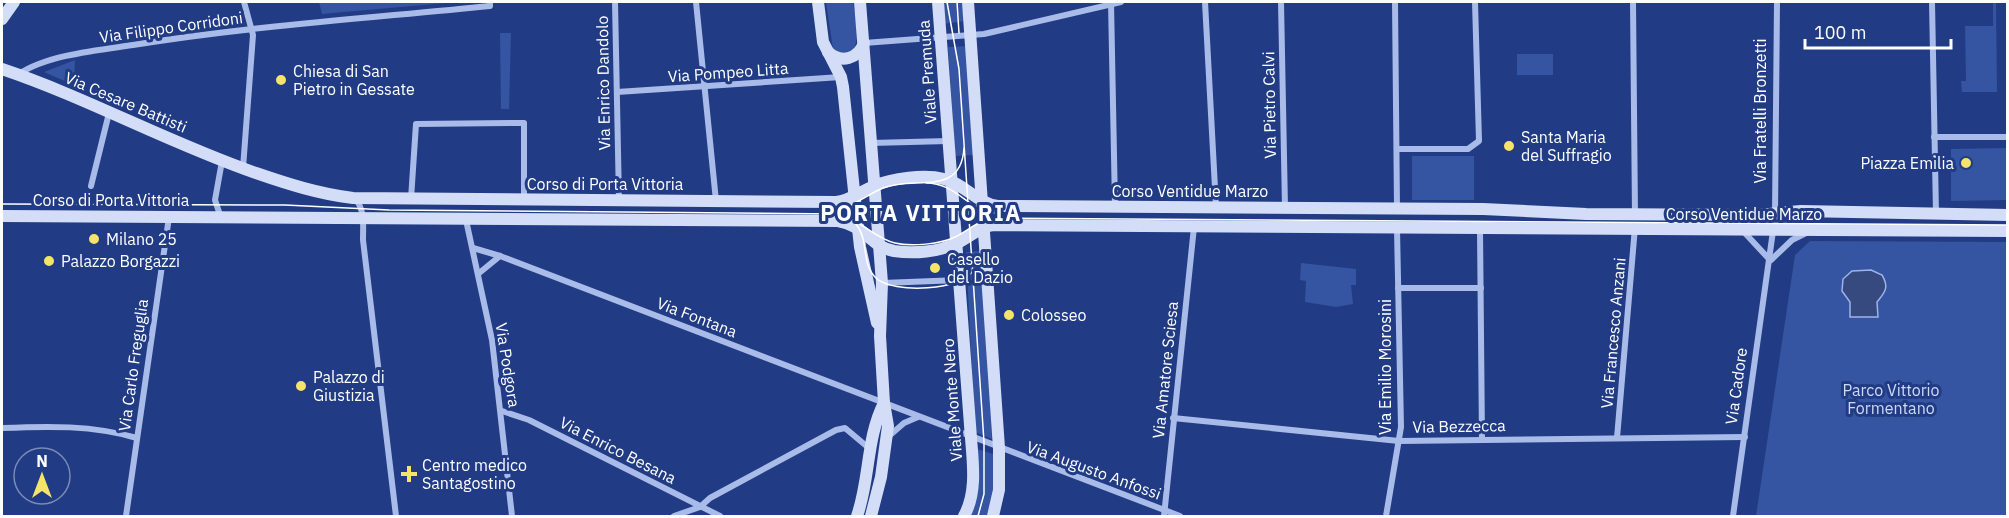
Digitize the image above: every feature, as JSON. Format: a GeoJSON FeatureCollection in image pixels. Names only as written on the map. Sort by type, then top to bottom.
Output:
{"type":"FeatureCollection","features":[{"type":"Feature","properties":{"kind":"main road"},"geometry":{"type":"LineString","coordinates":[[2,19],[14,2]]}},
{"type":"Feature","properties":{"kind":"main road"},"geometry":{"type":"LineString","coordinates":[[818,2],[822,37],[841,77],[858,226],[870,299],[880,336]]}},
{"type":"Feature","properties":{"kind":"main road"},"geometry":{"type":"LineString","coordinates":[[860,2],[882,283],[880,336],[884,403],[888,416],[888,437],[871,516]]}},
{"type":"Feature","properties":{"kind":"main road","name":"Viale Premuda"},"geometry":{"type":"LineString","coordinates":[[938,2],[952,183]]}},
{"type":"Feature","properties":{"kind":"main road"},"geometry":{"type":"LineString","coordinates":[[968,2],[999,448],[999,490],[993,516]]}},
{"type":"Feature","properties":{"kind":"main road"},"geometry":{"type":"LineString","coordinates":[[827,51],[837,58],[850,58],[859,52],[864,43]]}},
{"type":"Feature","properties":{"kind":"main road","name":"Via Cesare Battisti"},"geometry":{"type":"LineString","coordinates":[[2,62],[18,75]]}},
{"type":"Feature","properties":{"kind":"main road","name":"Via Cesare Battisti"},"geometry":{"type":"LineString","coordinates":[[2,69],[243,168]]}},
{"type":"Feature","properties":{"kind":"main road"},"geometry":{"type":"LineString","coordinates":[[849,147],[862,153],[871,143]]}},
{"type":"Feature","properties":{"kind":"main road","name":"Corso di Porta Vittoria"},"geometry":{"type":"LineString","coordinates":[[243,168],[302,188],[352,198],[836,202],[844,201],[874,186]]}},
{"type":"Feature","properties":{"kind":"main road"},"geometry":{"type":"LineString","coordinates":[[874,186],[891,181],[944,179],[983,202]]}},
{"type":"Feature","properties":{"kind":"main road"},"geometry":{"type":"LineString","coordinates":[[952,183],[957,243]]}},
{"type":"Feature","properties":{"kind":"main road","name":"Corso Ventidue Marzo"},"geometry":{"type":"LineString","coordinates":[[983,202],[998,207],[1483,209],[1774,222],[1810,231],[2007,231]]}},
{"type":"Feature","properties":{"kind":"main road"},"geometry":{"type":"LineString","coordinates":[[858,226],[879,246],[908,252],[934,250],[957,243],[985,226],[1397,229],[1397,208]]}},
{"type":"Feature","properties":{"kind":"main road","name":"Corso Ventidue Marzo"},"geometry":{"type":"LineString","coordinates":[[1397,229],[1743,231],[1801,212],[2007,215]]}},
{"type":"Feature","properties":{"kind":"main road","name":"Corso di Porta Vittoria"},"geometry":{"type":"LineString","coordinates":[[2,216],[466,220],[600,217],[838,221],[858,226]]}},
{"type":"Feature","properties":{"kind":"main road","name":"Viale Monte Nero"},"geometry":{"type":"LineString","coordinates":[[957,243],[973,487],[970,505],[964,516]]}},
{"type":"Feature","properties":{"kind":"main road"},"geometry":{"type":"LineString","coordinates":[[870,299],[882,283]]}},
{"type":"Feature","properties":{"kind":"main road"},"geometry":{"type":"LineString","coordinates":[[856,516],[866,486],[870,449],[877,418],[884,403]]}},
{"type":"Feature","properties":{"kind":"street"},"geometry":{"type":"LineString","coordinates":[[243,168],[252,30],[244,2]]}},
{"type":"Feature","properties":{"kind":"street","name":"Via Enrico Dandolo"},"geometry":{"type":"LineString","coordinates":[[615,2],[619,201]]}},
{"type":"Feature","properties":{"kind":"street"},"geometry":{"type":"LineString","coordinates":[[696,2],[716,201]]}},
{"type":"Feature","properties":{"kind":"street"},"geometry":{"type":"LineString","coordinates":[[864,43],[970,35],[1121,2]]}},
{"type":"Feature","properties":{"kind":"street"},"geometry":{"type":"LineString","coordinates":[[1205,2],[1216,207]]}},
{"type":"Feature","properties":{"kind":"street","name":"Via Pietro Calvi"},"geometry":{"type":"LineString","coordinates":[[1281,2],[1285,208]]}},
{"type":"Feature","properties":{"kind":"street"},"geometry":{"type":"LineString","coordinates":[[1395,2],[1397,208]]}},
{"type":"Feature","properties":{"kind":"street"},"geometry":{"type":"LineString","coordinates":[[1397,149],[1468,149],[1479,141],[1475,2]]}},
{"type":"Feature","properties":{"kind":"street","name":"Via Francesco Anzani"},"geometry":{"type":"LineString","coordinates":[[1617,438],[1635,230],[1633,2]]}},
{"type":"Feature","properties":{"kind":"street","name":"Via Fratelli Bronzetti"},"geometry":{"type":"LineString","coordinates":[[1774,222],[1777,2]]}},
{"type":"Feature","properties":{"kind":"street"},"geometry":{"type":"LineString","coordinates":[[1932,2],[1936,214]]}},
{"type":"Feature","properties":{"kind":"street"},"geometry":{"type":"LineString","coordinates":[[1111,3],[1115,207]]}},
{"type":"Feature","properties":{"kind":"street","name":"Via Filippo Corridoni"},"geometry":{"type":"LineString","coordinates":[[70,56],[187,36],[490,4]]}},
{"type":"Feature","properties":{"kind":"street","name":"Via Cesare Battisti"},"geometry":{"type":"LineString","coordinates":[[18,75],[29,68],[70,56]]}},
{"type":"Feature","properties":{"kind":"street","name":"Via Pompeo Litta"},"geometry":{"type":"LineString","coordinates":[[617,92],[841,77]]}},
{"type":"Feature","properties":{"kind":"street"},"geometry":{"type":"LineString","coordinates":[[91,186],[109,113]]}},
{"type":"Feature","properties":{"kind":"street"},"geometry":{"type":"LineString","coordinates":[[411,199],[416,124],[524,123],[524,200]]}},
{"type":"Feature","properties":{"kind":"street"},"geometry":{"type":"LineString","coordinates":[[1934,136],[2007,136]]}},
{"type":"Feature","properties":{"kind":"street"},"geometry":{"type":"LineString","coordinates":[[871,143],[948,141]]}},
{"type":"Feature","properties":{"kind":"street"},"geometry":{"type":"LineString","coordinates":[[221,217],[215,200],[222,160]]}},
{"type":"Feature","properties":{"kind":"street"},"geometry":{"type":"LineString","coordinates":[[352,198],[360,205],[363,219],[363,240],[396,516]]}},
{"type":"Feature","properties":{"kind":"street","name":"Via Carlo Freguglia"},"geometry":{"type":"LineString","coordinates":[[126,516],[169,217]]}},
{"type":"Feature","properties":{"kind":"street","name":"Via Podgora"},"geometry":{"type":"LineString","coordinates":[[466,220],[502,411],[512,516]]}},
{"type":"Feature","properties":{"kind":"street","name":"Via Cadore"},"geometry":{"type":"LineString","coordinates":[[1733,516],[1774,222]]}},
{"type":"Feature","properties":{"kind":"street","name":"Via Amatore Sciesa"},"geometry":{"type":"LineString","coordinates":[[1164,513],[1194,227]]}},
{"type":"Feature","properties":{"kind":"street","name":"Via Emilio Morosini"},"geometry":{"type":"LineString","coordinates":[[1386,516],[1401,427],[1397,229]]}},
{"type":"Feature","properties":{"kind":"street"},"geometry":{"type":"LineString","coordinates":[[1480,230],[1482,440]]}},
{"type":"Feature","properties":{"kind":"street"},"geometry":{"type":"LineString","coordinates":[[1743,231],[1770,260],[1792,240],[1810,231]]}},
{"type":"Feature","properties":{"kind":"street","name":"Via Fontana"},"geometry":{"type":"LineString","coordinates":[[473,248],[500,256],[919,417]]}},
{"type":"Feature","properties":{"kind":"street"},"geometry":{"type":"LineString","coordinates":[[478,274],[500,256]]}},
{"type":"Feature","properties":{"kind":"street"},"geometry":{"type":"LineString","coordinates":[[882,283],[961,280]]}},
{"type":"Feature","properties":{"kind":"street"},"geometry":{"type":"LineString","coordinates":[[1398,288],[1481,288]]}},
{"type":"Feature","properties":{"kind":"street","name":"Via Enrico Besana"},"geometry":{"type":"LineString","coordinates":[[502,411],[529,420],[720,516]]}},
{"type":"Feature","properties":{"kind":"street"},"geometry":{"type":"LineString","coordinates":[[888,437],[904,423],[919,417]]}},
{"type":"Feature","properties":{"kind":"street","name":"Via Augusto Anfossi"},"geometry":{"type":"LineString","coordinates":[[919,417],[1164,513],[1180,516]]}},
{"type":"Feature","properties":{"kind":"street","name":"Via Bezzecca"},"geometry":{"type":"LineString","coordinates":[[1173,418],[1399,441],[1745,437]]}},
{"type":"Feature","properties":{"kind":"street"},"geometry":{"type":"LineString","coordinates":[[2,428],[63,426],[105,429],[137,438]]}},
{"type":"Feature","properties":{"kind":"street"},"geometry":{"type":"LineString","coordinates":[[674,516],[700,507],[710,498],[836,429],[845,428],[870,449]]}},
{"type":"Feature","properties":{"kind":"green space"},"geometry":{"type":"Polygon","coordinates":[[[319,2],[457,2],[322,14],[319,2]]]}},
{"type":"Feature","properties":{"kind":"green space"},"geometry":{"type":"Polygon","coordinates":[[[826,2],[853,2],[857,29],[855,47],[851,52],[844,54],[833,49],[826,2]]]}},
{"type":"Feature","properties":{"kind":"green space"},"geometry":{"type":"Polygon","coordinates":[[[942,2],[964,2],[965,21],[943,24],[942,2]]]}},
{"type":"Feature","properties":{"kind":"green space"},"geometry":{"type":"Polygon","coordinates":[[[1993,2],[1996,2],[1997,92],[1962,92],[1961,81],[1966,81],[1965,26],[1993,26],[1993,2]]]}},
{"type":"Feature","properties":{"kind":"green space"},"geometry":{"type":"Polygon","coordinates":[[[500,33],[511,33],[509,109],[501,109],[500,33]]]}},
{"type":"Feature","properties":{"kind":"green space"},"geometry":{"type":"Polygon","coordinates":[[[967,46],[974,155],[955,156],[948,47],[967,46]]]}},
{"type":"Feature","properties":{"kind":"green space"},"geometry":{"type":"Polygon","coordinates":[[[1517,54],[1553,54],[1553,75],[1517,75],[1517,54]]]}},
{"type":"Feature","properties":{"kind":"green space"},"geometry":{"type":"Polygon","coordinates":[[[75,60],[74,85],[44,72],[75,60]]]}},
{"type":"Feature","properties":{"kind":"green space"},"geometry":{"type":"Polygon","coordinates":[[[2007,148],[2007,200],[1951,201],[1951,149],[2007,148]]]}},
{"type":"Feature","properties":{"kind":"green space"},"geometry":{"type":"Polygon","coordinates":[[[1412,156],[1474,156],[1474,200],[1412,200],[1412,156]]]}},
{"type":"Feature","properties":{"kind":"green space","name":"Parco Vittorio Formentano"},"geometry":{"type":"Polygon","coordinates":[[[1810,241],[2007,242],[2007,516],[1756,516],[1795,255],[1810,241]]]}},
{"type":"Feature","properties":{"kind":"green space"},"geometry":{"type":"Polygon","coordinates":[[[983,251],[992,439],[975,432],[966,252],[983,251]]]}},
{"type":"Feature","properties":{"kind":"green space"},"geometry":{"type":"Polygon","coordinates":[[[1301,263],[1356,269],[1356,285],[1351,285],[1353,304],[1336,307],[1305,302],[1306,281],[1300,280],[1301,263]]]}},
{"type":"Feature","properties":{"kind":"green space"},"geometry":{"type":"Polygon","coordinates":[[[977,449],[993,454],[994,492],[988,516],[971,516],[978,491],[977,449]]]}},
{"type":"Feature","properties":{"kind":"shaded area"},"geometry":{"type":"Polygon","coordinates":[[[1871,270],[1882,275],[1886,283],[1885,290],[1877,302],[1878,317],[1850,317],[1850,302],[1842,291],[1843,279],[1852,271],[1871,270]]]}},
{"type":"Feature","properties":{"kind":"tram line"},"geometry":{"type":"LineString","coordinates":[[947,2],[959,69],[984,442],[984,494],[978,516]]}},
{"type":"Feature","properties":{"kind":"tram line"},"geometry":{"type":"LineString","coordinates":[[957,2],[959,33]]}},
{"type":"Feature","properties":{"kind":"tram line"},"geometry":{"type":"LineString","coordinates":[[832,209],[846,207],[883,188],[945,179],[954,174],[961,164],[964,148]]}},
{"type":"Feature","properties":{"kind":"tram line"},"geometry":{"type":"LineString","coordinates":[[926,183],[947,188],[979,208],[998,213]]}},
{"type":"Feature","properties":{"kind":"tram line"},"geometry":{"type":"LineString","coordinates":[[2,204],[285,205],[389,210],[838,214],[846,216],[887,241],[909,245],[949,239],[980,223],[996,218],[2008,225]]}},
{"type":"Feature","properties":{"kind":"tram line"},"geometry":{"type":"LineString","coordinates":[[855,223],[860,229],[871,272],[884,283],[912,288],[943,286],[968,276],[974,269]]}},
{"type":"Feature","properties":{"kind":"place","name":"Chiesa di San Pietro in Gessate"},"geometry":{"type":"Point","coordinates":[281,80]}},
{"type":"Feature","properties":{"kind":"place","name":"Santa Maria del Suffragio"},"geometry":{"type":"Point","coordinates":[1509,146]}},
{"type":"Feature","properties":{"kind":"place","name":"Piazza Emilia"},"geometry":{"type":"Point","coordinates":[1966,163]}},
{"type":"Feature","properties":{"kind":"place","name":"Milano 25"},"geometry":{"type":"Point","coordinates":[94,239]}},
{"type":"Feature","properties":{"kind":"place","name":"Palazzo Borgazzi"},"geometry":{"type":"Point","coordinates":[49,261]}},
{"type":"Feature","properties":{"kind":"place","name":"Casello del Dazio"},"geometry":{"type":"Point","coordinates":[935,268]}},
{"type":"Feature","properties":{"kind":"place","name":"Colosseo"},"geometry":{"type":"Point","coordinates":[1009,315]}},
{"type":"Feature","properties":{"kind":"place","name":"Palazzo di Giustizia"},"geometry":{"type":"Point","coordinates":[301,386]}},
{"type":"Feature","properties":{"kind":"place","name":"Centro medico Santagostino"},"geometry":{"type":"Point","coordinates":[409,474]}},
{"type":"Feature","properties":{"kind":"district","name":"PORTA VITTORIA"},"geometry":{"type":"Point","coordinates":[921,212]}}]}
